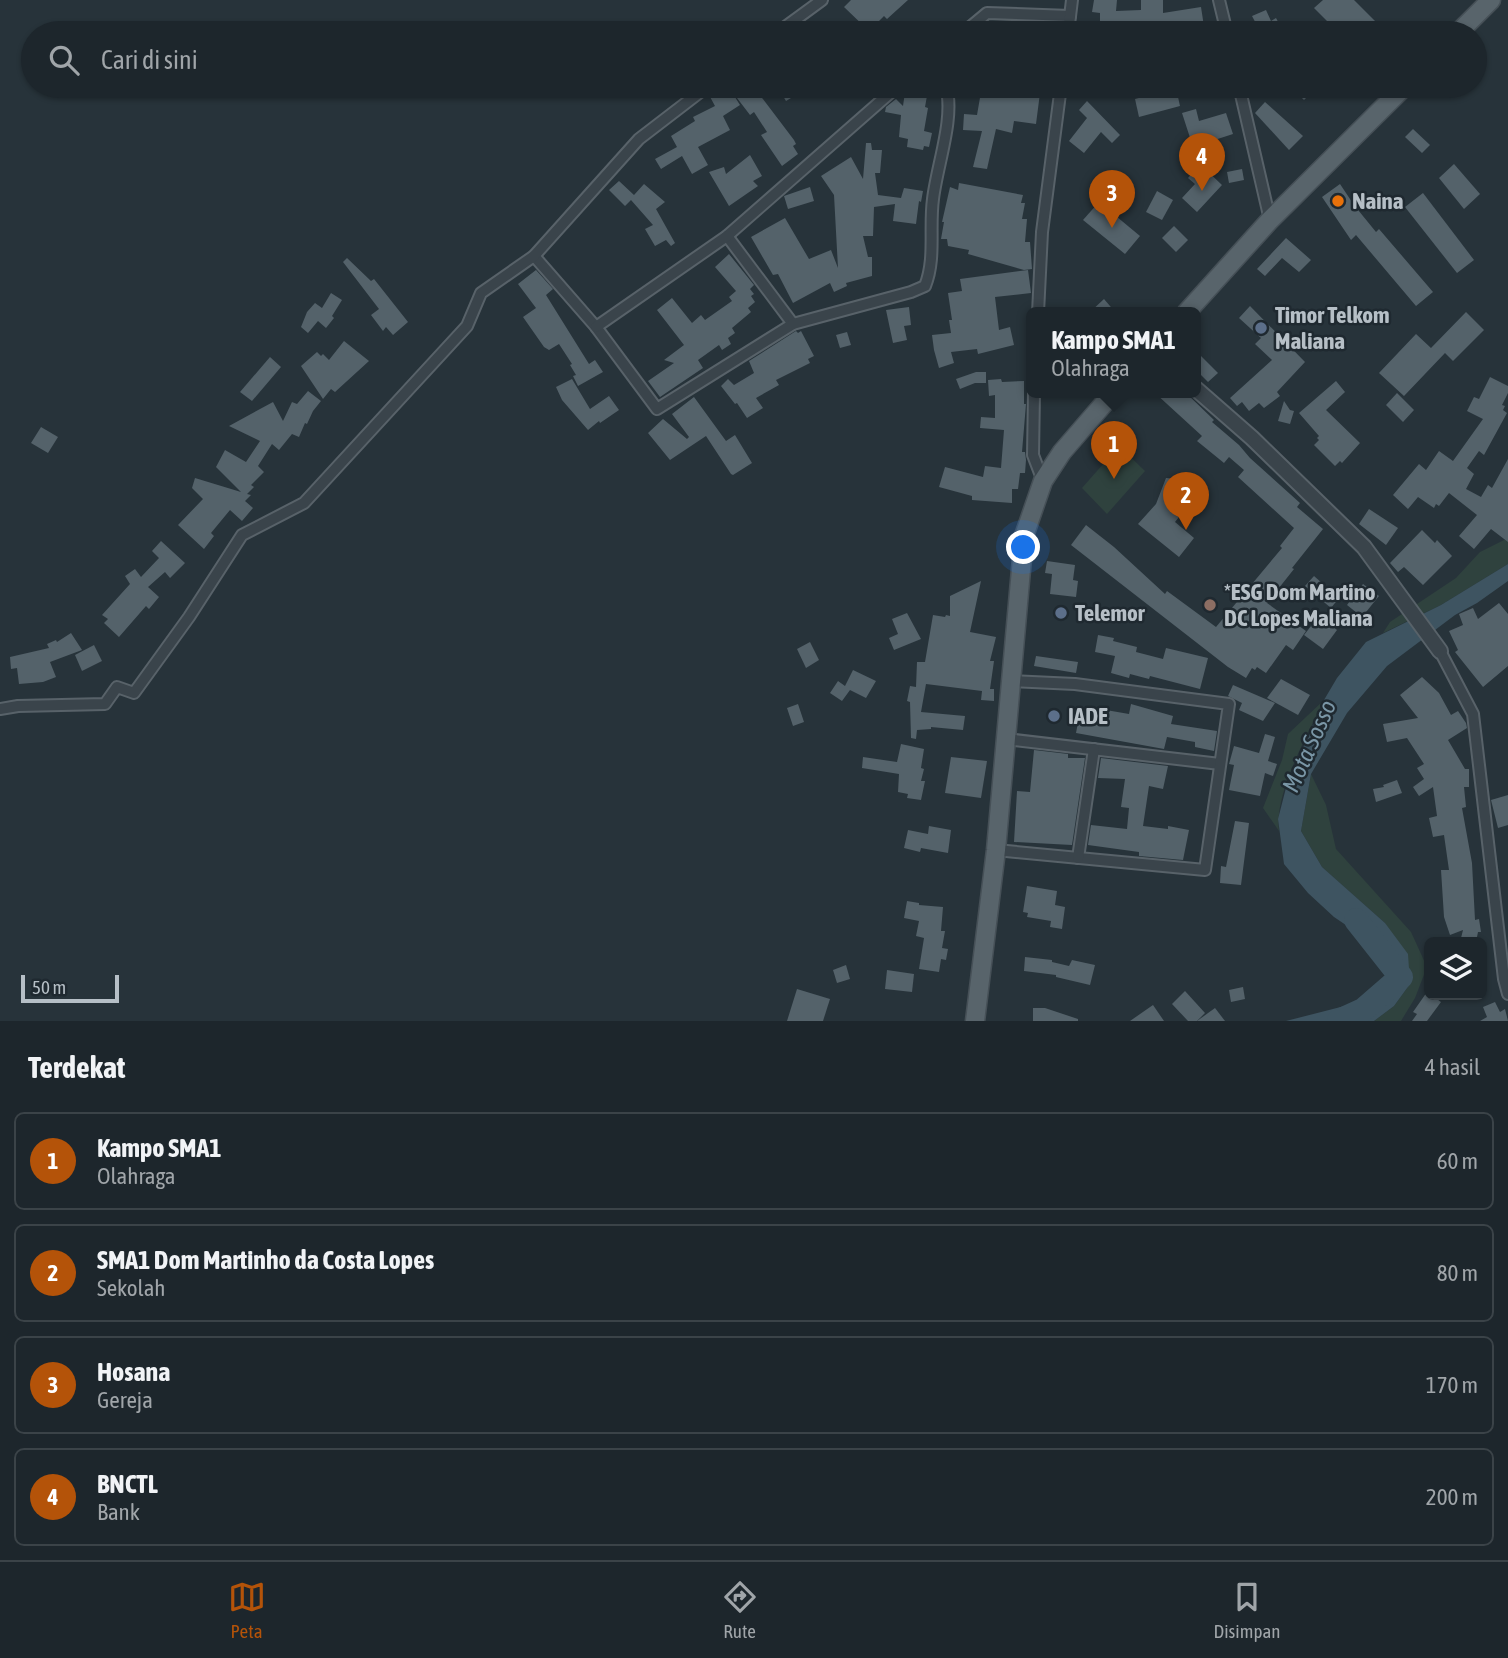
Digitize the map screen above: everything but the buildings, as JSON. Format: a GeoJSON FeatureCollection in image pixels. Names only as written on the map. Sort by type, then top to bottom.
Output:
{"type":"FeatureCollection","features":[{"type":"Feature","properties":{"kind":"main road"},"geometry":{"type":"LineString","coordinates":[[1470,21],[1491,0]]}},
{"type":"Feature","properties":{"kind":"main road"},"geometry":{"type":"LineString","coordinates":[[1191,307],[1270,220],[1393,98]]}},
{"type":"Feature","properties":{"kind":"main road"},"geometry":{"type":"LineString","coordinates":[[975,1021],[996,850],[1024,536],[1044,481],[1062,452],[1109,398]]}},
{"type":"Feature","properties":{"kind":"street"},"geometry":{"type":"LineString","coordinates":[[793,21],[822,0]]}},
{"type":"Feature","properties":{"kind":"street"},"geometry":{"type":"LineString","coordinates":[[1069,21],[1072,0]]}},
{"type":"Feature","properties":{"kind":"street"},"geometry":{"type":"LineString","coordinates":[[1219,0],[1224,21]]}},
{"type":"Feature","properties":{"kind":"street"},"geometry":{"type":"LineString","coordinates":[[977,21],[987,13],[1001,12],[1070,16]]}},
{"type":"Feature","properties":{"kind":"street"},"geometry":{"type":"LineString","coordinates":[[0,709],[18,706],[105,704],[117,687],[134,693],[243,536],[304,503],[467,326],[481,293],[534,256],[639,139],[692,98]]}},
{"type":"Feature","properties":{"kind":"street"},"geometry":{"type":"LineString","coordinates":[[596,327],[727,236],[884,98]]}},
{"type":"Feature","properties":{"kind":"street"},"geometry":{"type":"LineString","coordinates":[[534,256],[596,327],[657,409],[793,324],[925,286],[930,273],[933,201],[948,112],[947,98]]}},
{"type":"Feature","properties":{"kind":"street"},"geometry":{"type":"LineString","coordinates":[[1038,307],[1042,232],[1059,98]]}},
{"type":"Feature","properties":{"kind":"street"},"geometry":{"type":"LineString","coordinates":[[1242,98],[1270,220]]}},
{"type":"Feature","properties":{"kind":"street"},"geometry":{"type":"LineString","coordinates":[[727,236],[793,324]]}},
{"type":"Feature","properties":{"kind":"street"},"geometry":{"type":"LineString","coordinates":[[1201,392],[1364,547],[1440,650],[1473,714],[1504,979],[1508,993]]}},
{"type":"Feature","properties":{"kind":"street"},"geometry":{"type":"LineString","coordinates":[[1034,398],[1033,455],[1044,481]]}},
{"type":"Feature","properties":{"kind":"street"},"geometry":{"type":"LineString","coordinates":[[996,850],[1205,870],[1228,704],[1075,684],[1012,681]]}},
{"type":"Feature","properties":{"kind":"street"},"geometry":{"type":"LineString","coordinates":[[1006,739],[1220,764]]}},
{"type":"Feature","properties":{"kind":"street"},"geometry":{"type":"LineString","coordinates":[[1078,858],[1094,750]]}},
{"type":"Feature","properties":{"kind":"green space"},"geometry":{"type":"Polygon","coordinates":[[[1119,446],[1145,471],[1107,514],[1082,488],[1119,446]]]}},
{"type":"Feature","properties":{"kind":"green space"},"geometry":{"type":"Polygon","coordinates":[[[1508,538],[1508,564],[1441,605],[1383,633],[1390,622],[1456,578],[1480,552],[1508,538]]]}},
{"type":"Feature","properties":{"kind":"green space"},"geometry":{"type":"Polygon","coordinates":[[[1324,700],[1287,782],[1279,816],[1279,831],[1263,808],[1282,760],[1288,734],[1324,700]]]}},
{"type":"Feature","properties":{"kind":"green space"},"geometry":{"type":"Polygon","coordinates":[[[1311,774],[1326,805],[1336,849],[1411,932],[1424,960],[1424,975],[1415,998],[1401,1021],[1374,1021],[1394,1006],[1410,984],[1385,923],[1322,867],[1301,831],[1311,774]]]}},
{"type":"Feature","properties":{"kind":"water"},"geometry":{"type":"Polygon","coordinates":[[[1508,564],[1508,581],[1455,615],[1387,666],[1347,713],[1311,774],[1301,831],[1322,867],[1385,923],[1408,954],[1410,984],[1394,1006],[1374,1021],[1286,1021],[1368,1000],[1393,978],[1389,954],[1334,917],[1308,893],[1284,864],[1278,819],[1287,784],[1324,700],[1337,678],[1366,642],[1441,605],[1508,564]]]}},
{"type":"Feature","properties":{"kind":"waterway","name":"Mota Sosso"},"geometry":{"type":"LineString","coordinates":[[1339,1021],[1363,1010],[1401,977],[1356,920]]}},
{"type":"Feature","properties":{"kind":"place","name":"BNCTL"},"geometry":{"type":"Point","coordinates":[1202,191]}},
{"type":"Feature","properties":{"kind":"place","name":"Naina"},"geometry":{"type":"Point","coordinates":[1338,201]}},
{"type":"Feature","properties":{"kind":"place","name":"Hosana"},"geometry":{"type":"Point","coordinates":[1112,228]}},
{"type":"Feature","properties":{"kind":"place","name":"Timor Telkom Maliana"},"geometry":{"type":"Point","coordinates":[1261,328]}},
{"type":"Feature","properties":{"kind":"place","name":"Kampo SMA1"},"geometry":{"type":"Point","coordinates":[1114,479]}},
{"type":"Feature","properties":{"kind":"place","name":"SMA1 Dom Martinho da Costa Lopes"},"geometry":{"type":"Point","coordinates":[1186,530]}},
{"type":"Feature","properties":{"kind":"place","name":"*ESG Dom Martino DC Lopes Maliana"},"geometry":{"type":"Point","coordinates":[1210,605]}},
{"type":"Feature","properties":{"kind":"place","name":"Telemor"},"geometry":{"type":"Point","coordinates":[1061,613]}},
{"type":"Feature","properties":{"kind":"place","name":"IADE"},"geometry":{"type":"Point","coordinates":[1054,716]}}]}
